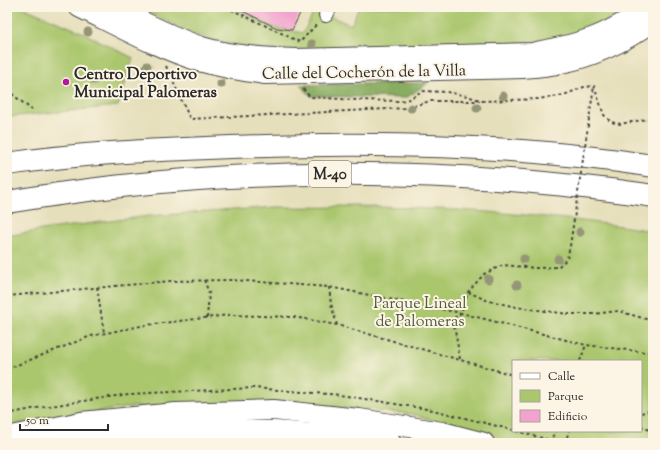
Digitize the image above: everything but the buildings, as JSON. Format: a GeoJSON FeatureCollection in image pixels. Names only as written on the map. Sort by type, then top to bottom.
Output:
{"type":"FeatureCollection","features":[{"type":"Feature","properties":{"kind":"highway","name":"M-40"},"geometry":{"type":"LineString","coordinates":[[7,164],[97,154],[178,149],[286,145],[380,145],[463,147],[548,153],[653,166]]}},
{"type":"Feature","properties":{"kind":"highway","name":"M-40"},"geometry":{"type":"LineString","coordinates":[[7,202],[115,186],[195,179],[300,174],[398,174],[488,178],[568,185],[653,196]]}},
{"type":"Feature","properties":{"kind":"street","name":"Calle del Cocherón de la Villa"},"geometry":{"type":"LineString","coordinates":[[79,7],[146,40],[199,61],[229,69],[264,74],[524,68],[562,63],[588,56],[626,39],[653,22]]}},
{"type":"Feature","properties":{"kind":"street","name":"Calle del Cocherón de la Villa"},"geometry":{"type":"LineString","coordinates":[[112,7],[173,36],[202,46],[236,55],[296,59],[532,53],[592,38],[621,25],[650,7]]}},
{"type":"Feature","properties":{"kind":"street"},"geometry":{"type":"LineString","coordinates":[[7,437],[81,422],[176,412],[274,410],[359,419],[442,432],[484,443]]}},
{"type":"Feature","properties":{"kind":"street"},"geometry":{"type":"LineString","coordinates":[[62,443],[179,431],[274,431],[356,437],[390,443]]}},
{"type":"Feature","properties":{"kind":"street"},"geometry":{"type":"LineString","coordinates":[[7,442],[29,432]]}},
{"type":"Feature","properties":{"kind":"path"},"geometry":{"type":"LineString","coordinates":[[226,7],[300,42],[328,11]]}},
{"type":"Feature","properties":{"kind":"path"},"geometry":{"type":"LineString","coordinates":[[165,63],[190,119],[407,108],[430,101],[483,102],[538,99],[564,95],[584,87],[594,86]]}},
{"type":"Feature","properties":{"kind":"path"},"geometry":{"type":"LineString","coordinates":[[594,86],[604,115],[611,122],[620,124],[653,118]]}},
{"type":"Feature","properties":{"kind":"path"},"geometry":{"type":"LineString","coordinates":[[460,359],[454,319],[461,313],[468,292],[484,274],[503,265],[536,268],[558,267],[567,259],[594,86]]}},
{"type":"Feature","properties":{"kind":"path"},"geometry":{"type":"LineString","coordinates":[[301,87],[310,96],[356,100],[400,101],[409,99],[422,91],[447,92],[467,96],[483,102]]}},
{"type":"Feature","properties":{"kind":"path"},"geometry":{"type":"LineString","coordinates":[[7,90],[32,110]]}},
{"type":"Feature","properties":{"kind":"path"},"geometry":{"type":"LineString","coordinates":[[204,280],[209,293],[207,318]]}},
{"type":"Feature","properties":{"kind":"path"},"geometry":{"type":"LineString","coordinates":[[7,296],[170,281],[204,280],[232,280],[329,287],[461,313],[586,345],[653,353]]}},
{"type":"Feature","properties":{"kind":"path"},"geometry":{"type":"LineString","coordinates":[[329,287],[331,304],[337,325]]}},
{"type":"Feature","properties":{"kind":"path"},"geometry":{"type":"LineString","coordinates":[[97,288],[104,333]]}},
{"type":"Feature","properties":{"kind":"path"},"geometry":{"type":"LineString","coordinates":[[468,292],[486,300],[516,307],[568,314],[594,314],[618,311],[653,320]]}},
{"type":"Feature","properties":{"kind":"path"},"geometry":{"type":"LineString","coordinates":[[7,369],[91,336],[146,325],[229,315],[294,317],[337,325],[512,375]]}},
{"type":"Feature","properties":{"kind":"path"},"geometry":{"type":"LineString","coordinates":[[580,360],[586,345]]}},
{"type":"Feature","properties":{"kind":"path"},"geometry":{"type":"LineString","coordinates":[[642,412],[653,410]]}},
{"type":"Feature","properties":{"kind":"path"},"geometry":{"type":"LineString","coordinates":[[642,426],[653,432]]}},
{"type":"Feature","properties":{"kind":"path"},"geometry":{"type":"LineString","coordinates":[[519,432],[561,443]]}},
{"type":"Feature","properties":{"kind":"path"},"geometry":{"type":"LineString","coordinates":[[550,441],[554,432]]}},
{"type":"Feature","properties":{"kind":"path"},"geometry":{"type":"LineString","coordinates":[[565,443],[569,432]]}},
{"type":"Feature","properties":{"kind":"green space","name":"Centro Deportivo Municipal Palomeras"},"geometry":{"type":"Polygon","coordinates":[[[7,7],[22,7],[84,33],[133,58],[118,106],[7,117],[7,7]]]}},
{"type":"Feature","properties":{"kind":"green space"},"geometry":{"type":"Polygon","coordinates":[[[137,7],[234,7],[277,28],[303,33],[315,10],[351,25],[359,7],[633,7],[606,22],[586,30],[554,38],[521,43],[272,50],[233,45],[194,34],[137,7]]]}},
{"type":"Feature","properties":{"kind":"green space"},"geometry":{"type":"Polygon","coordinates":[[[428,83],[406,98],[311,96],[300,85],[428,83]]]}},
{"type":"Feature","properties":{"kind":"green space","name":"Parque Lineal de Palomeras"},"geometry":{"type":"Polygon","coordinates":[[[276,207],[396,207],[534,216],[594,222],[653,231],[653,443],[509,443],[412,414],[284,403],[130,407],[23,423],[7,427],[7,236],[48,229],[149,216],[276,207]]]}},
{"type":"Feature","properties":{"kind":"place","name":"Centro Deportivo Municipal Palomeras"},"geometry":{"type":"Point","coordinates":[66,82]}}]}
